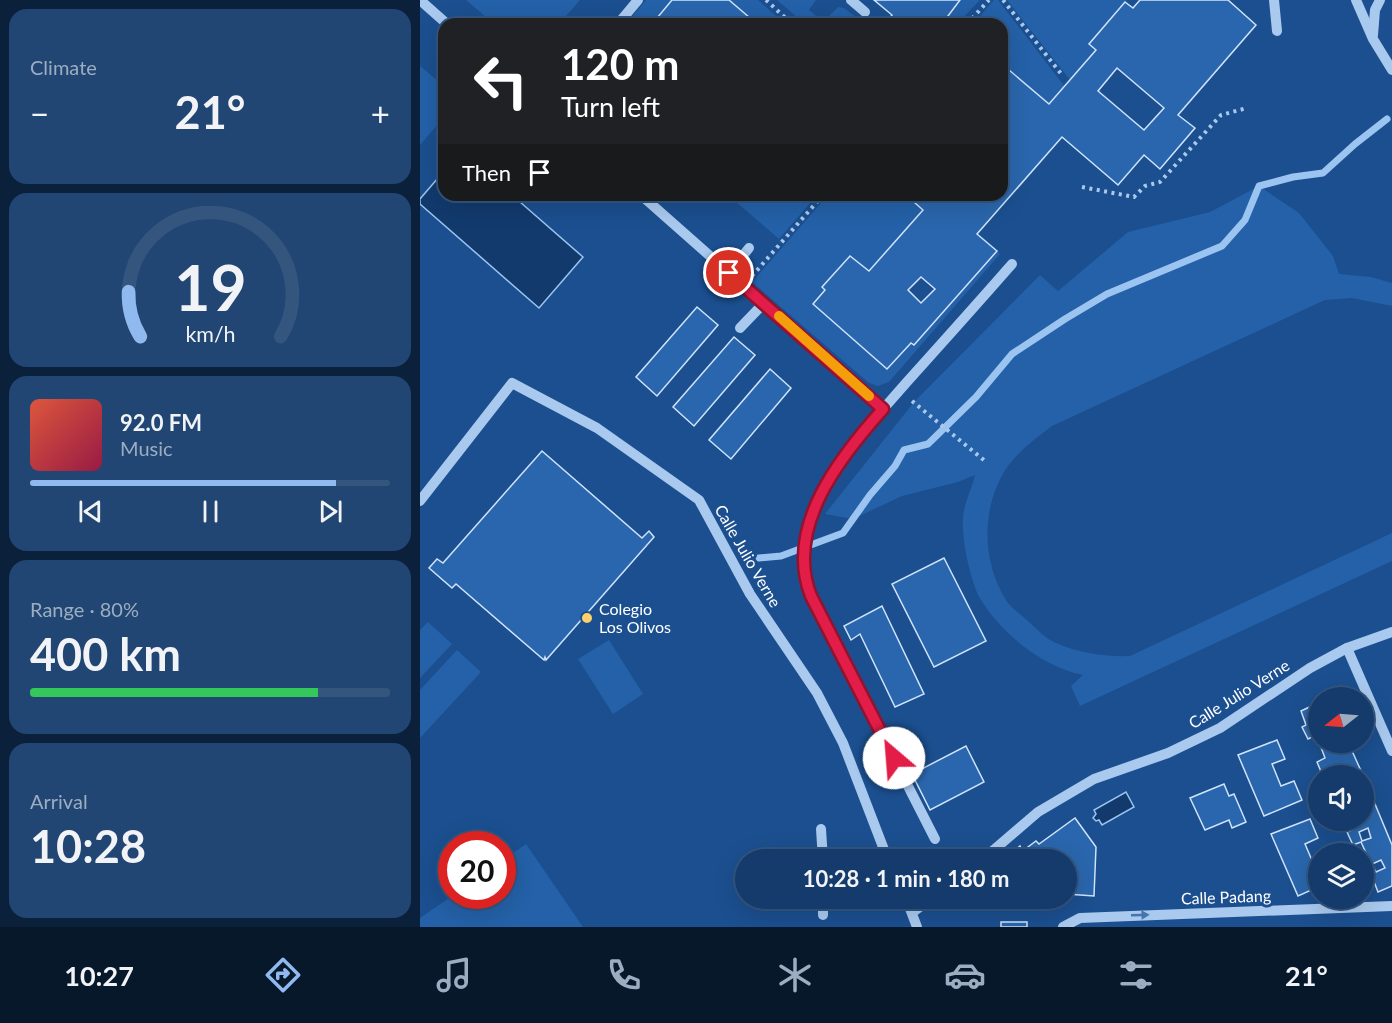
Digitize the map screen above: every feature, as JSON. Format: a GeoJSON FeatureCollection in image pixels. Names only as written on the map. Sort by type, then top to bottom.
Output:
{"type":"FeatureCollection","features":[{"type":"Feature","properties":{"kind":"street"},"geometry":{"type":"LineString","coordinates":[[420,0],[440,18]]}},
{"type":"Feature","properties":{"kind":"street"},"geometry":{"type":"LineString","coordinates":[[623,18],[638,0]]}},
{"type":"Feature","properties":{"kind":"street"},"geometry":{"type":"LineString","coordinates":[[851,0],[865,12]]}},
{"type":"Feature","properties":{"kind":"street"},"geometry":{"type":"LineString","coordinates":[[1274,0],[1277,31]]}},
{"type":"Feature","properties":{"kind":"street"},"geometry":{"type":"LineString","coordinates":[[1356,0],[1373,39],[1392,70]]}},
{"type":"Feature","properties":{"kind":"street"},"geometry":{"type":"LineString","coordinates":[[1373,39],[1375,10],[1380,0]]}},
{"type":"Feature","properties":{"kind":"street"},"geometry":{"type":"LineString","coordinates":[[648,201],[883,409]]}},
{"type":"Feature","properties":{"kind":"street"},"geometry":{"type":"LineString","coordinates":[[729,273],[749,248]]}},
{"type":"Feature","properties":{"kind":"street"},"geometry":{"type":"LineString","coordinates":[[935,839],[811,596],[804,561],[806,539],[812,511],[835,470],[883,409],[1012,264]]}},
{"type":"Feature","properties":{"kind":"street"},"geometry":{"type":"LineString","coordinates":[[740,328],[764,303]]}},
{"type":"Feature","properties":{"kind":"street","name":"Calle Julio Verne"},"geometry":{"type":"LineString","coordinates":[[420,501],[512,383],[597,428],[699,500],[750,594],[818,693],[843,743],[884,849]]}},
{"type":"Feature","properties":{"kind":"street","name":"Calle Julio Verne"},"geometry":{"type":"LineString","coordinates":[[995,849],[1038,812],[1094,779],[1167,753],[1220,728],[1310,668],[1347,648],[1392,632]]}},
{"type":"Feature","properties":{"kind":"street"},"geometry":{"type":"LineString","coordinates":[[1347,648],[1392,751]]}},
{"type":"Feature","properties":{"kind":"street"},"geometry":{"type":"LineString","coordinates":[[821,829],[822,849]]}},
{"type":"Feature","properties":{"kind":"street","name":"Calle Padang"},"geometry":{"type":"LineString","coordinates":[[1063,927],[1080,918],[1392,906]]}},
{"type":"Feature","properties":{"kind":"street"},"geometry":{"type":"LineString","coordinates":[[823,909],[823,915]]}},
{"type":"Feature","properties":{"kind":"street"},"geometry":{"type":"LineString","coordinates":[[912,909],[917,927]]}},
{"type":"Feature","properties":{"kind":"street"},"geometry":{"type":"LineString","coordinates":[[913,912],[917,909]]}},
{"type":"Feature","properties":{"kind":"path"},"geometry":{"type":"LineString","coordinates":[[766,0],[786,18]]}},
{"type":"Feature","properties":{"kind":"path"},"geometry":{"type":"LineString","coordinates":[[972,18],[989,0]]}},
{"type":"Feature","properties":{"kind":"path"},"geometry":{"type":"LineString","coordinates":[[1003,0],[1062,75]]}},
{"type":"Feature","properties":{"kind":"path"},"geometry":{"type":"LineString","coordinates":[[1082,187],[1134,197],[1145,186],[1160,182],[1221,115],[1247,108]]}},
{"type":"Feature","properties":{"kind":"path"},"geometry":{"type":"LineString","coordinates":[[744,286],[818,201]]}},
{"type":"Feature","properties":{"kind":"path"},"geometry":{"type":"LineString","coordinates":[[899,391],[985,461]]}},
{"type":"Feature","properties":{"kind":"shaded area"},"geometry":{"type":"Polygon","coordinates":[[[466,0],[580,0],[564,18],[487,18],[466,0]]]}},
{"type":"Feature","properties":{"kind":"shaded area"},"geometry":{"type":"Polygon","coordinates":[[[646,0],[672,0],[657,18],[631,18],[646,0]]]}},
{"type":"Feature","properties":{"kind":"shaded area"},"geometry":{"type":"Polygon","coordinates":[[[730,0],[758,0],[776,16],[774,18],[750,18],[730,0]]]}},
{"type":"Feature","properties":{"kind":"shaded area"},"geometry":{"type":"Polygon","coordinates":[[[777,0],[816,0],[809,10],[818,18],[798,18],[777,0]]]}},
{"type":"Feature","properties":{"kind":"shaded area"},"geometry":{"type":"Polygon","coordinates":[[[960,0],[980,0],[963,18],[948,16],[960,0]]]}},
{"type":"Feature","properties":{"kind":"shaded area"},"geometry":{"type":"Polygon","coordinates":[[[994,0],[998,0],[1065,87],[1049,104],[1008,69],[1008,18],[978,18],[994,0]]]}},
{"type":"Feature","properties":{"kind":"shaded area"},"geometry":{"type":"Polygon","coordinates":[[[1007,0],[1127,0],[1090,44],[1096,50],[1070,80],[1007,0]]]}},
{"type":"Feature","properties":{"kind":"shaded area"},"geometry":{"type":"Polygon","coordinates":[[[838,7],[844,8],[857,18],[827,18],[838,7]]]}},
{"type":"Feature","properties":{"kind":"shaded area"},"geometry":{"type":"Polygon","coordinates":[[[420,66],[438,81],[438,124],[420,145],[420,66]]]}},
{"type":"Feature","properties":{"kind":"shaded area"},"geometry":{"type":"Polygon","coordinates":[[[438,178],[438,201],[519,201],[583,257],[539,308],[420,204],[420,199],[438,178]]]}},
{"type":"Feature","properties":{"kind":"shaded area"},"geometry":{"type":"Polygon","coordinates":[[[1259,186],[1299,213],[1333,256],[1339,274],[1371,277],[1392,283],[1392,306],[1352,298],[1325,300],[1052,426],[1028,444],[1008,466],[999,481],[989,515],[988,533],[992,568],[1006,600],[1051,640],[1063,646],[1092,654],[1130,656],[1392,533],[1392,561],[1080,706],[1071,686],[1083,675],[1053,665],[1025,648],[990,613],[977,593],[968,561],[963,527],[964,508],[975,475],[958,482],[902,496],[853,519],[825,514],[914,402],[1040,275],[1058,291],[1128,232],[1210,212],[1259,186]]]}},
{"type":"Feature","properties":{"kind":"shaded area"},"geometry":{"type":"Polygon","coordinates":[[[735,201],[812,201],[779,239],[735,201]]]}},
{"type":"Feature","properties":{"kind":"shaded area"},"geometry":{"type":"Polygon","coordinates":[[[823,201],[913,201],[923,210],[869,271],[850,256],[813,304],[887,369],[911,343],[914,345],[997,251],[1000,254],[889,382],[878,386],[869,383],[752,282],[823,201]]]}},
{"type":"Feature","properties":{"kind":"shaded area"},"geometry":{"type":"Polygon","coordinates":[[[428,622],[452,644],[420,678],[420,630],[428,622]]]}},
{"type":"Feature","properties":{"kind":"shaded area"},"geometry":{"type":"Polygon","coordinates":[[[609,640],[643,694],[613,714],[578,659],[609,640]]]}},
{"type":"Feature","properties":{"kind":"shaded area"},"geometry":{"type":"Polygon","coordinates":[[[457,650],[481,672],[420,738],[420,690],[457,650]]]}},
{"type":"Feature","properties":{"kind":"shaded area"},"geometry":{"type":"Polygon","coordinates":[[[1126,792],[1134,807],[1102,825],[1099,820],[1096,821],[1093,818],[1096,814],[1094,810],[1126,792]]]}},
{"type":"Feature","properties":{"kind":"shaded area"},"geometry":{"type":"Polygon","coordinates":[[[526,844],[583,927],[420,927],[420,918],[438,906],[438,909],[516,909],[516,851],[526,844]]]}},
{"type":"Feature","properties":{"kind":"building"},"geometry":{"type":"Polygon","coordinates":[[[672,0],[729,0],[750,18],[657,18],[672,0]]]}},
{"type":"Feature","properties":{"kind":"building"},"geometry":{"type":"Polygon","coordinates":[[[874,0],[960,0],[948,16],[950,18],[890,18],[892,15],[874,0]]]}},
{"type":"Feature","properties":{"kind":"building"},"geometry":{"type":"Polygon","coordinates":[[[1140,0],[1228,0],[1256,25],[1178,115],[1195,128],[1160,169],[1144,155],[1118,185],[1062,137],[1008,199],[1008,69],[1049,104],[1096,50],[1089,44],[1125,2],[1133,8],[1140,0]],[[1117,68],[1098,91],[1144,130],[1164,108],[1117,68]]]}},
{"type":"Feature","properties":{"kind":"building"},"geometry":{"type":"Polygon","coordinates":[[[913,201],[1006,201],[977,234],[997,251],[914,345],[911,343],[887,369],[813,304],[825,290],[822,287],[850,256],[869,271],[923,210],[913,201]],[[921,277],[908,290],[921,303],[935,289],[921,277]]]}},
{"type":"Feature","properties":{"kind":"building"},"geometry":{"type":"Polygon","coordinates":[[[697,307],[718,325],[657,396],[636,377],[697,307]]]}},
{"type":"Feature","properties":{"kind":"building"},"geometry":{"type":"Polygon","coordinates":[[[734,337],[755,355],[694,426],[673,407],[734,337]]]}},
{"type":"Feature","properties":{"kind":"building"},"geometry":{"type":"Polygon","coordinates":[[[770,369],[791,388],[731,459],[709,440],[770,369]]]}},
{"type":"Feature","properties":{"kind":"building"},"geometry":{"type":"Polygon","coordinates":[[[542,451],[642,538],[649,531],[654,537],[546,660],[456,584],[452,588],[429,568],[437,559],[443,563],[542,451]]]}},
{"type":"Feature","properties":{"kind":"building"},"geometry":{"type":"Polygon","coordinates":[[[944,558],[986,641],[934,667],[892,584],[944,558]]]}},
{"type":"Feature","properties":{"kind":"building"},"geometry":{"type":"Polygon","coordinates":[[[882,606],[924,694],[895,707],[860,634],[851,640],[844,626],[882,606]]]}},
{"type":"Feature","properties":{"kind":"building"},"geometry":{"type":"Polygon","coordinates":[[[1308,708],[1308,739],[1302,727],[1306,725],[1301,711],[1308,708]]]}},
{"type":"Feature","properties":{"kind":"building"},"geometry":{"type":"Polygon","coordinates":[[[1277,740],[1285,759],[1272,764],[1281,786],[1294,781],[1302,800],[1264,816],[1238,755],[1277,740]]]}},
{"type":"Feature","properties":{"kind":"building"},"geometry":{"type":"Polygon","coordinates":[[[966,746],[984,782],[930,810],[912,774],[966,746]]]}},
{"type":"Feature","properties":{"kind":"building"},"geometry":{"type":"Polygon","coordinates":[[[1323,753],[1353,753],[1358,765],[1318,765],[1317,762],[1325,758],[1323,753]]]}},
{"type":"Feature","properties":{"kind":"building"},"geometry":{"type":"Polygon","coordinates":[[[1224,784],[1229,796],[1234,794],[1246,822],[1232,828],[1229,820],[1205,830],[1190,798],[1224,784]]]}},
{"type":"Feature","properties":{"kind":"building"},"geometry":{"type":"Polygon","coordinates":[[[1375,804],[1392,845],[1392,886],[1378,892],[1374,882],[1374,868],[1376,872],[1385,868],[1381,860],[1374,863],[1374,843],[1352,843],[1347,832],[1361,831],[1359,832],[1362,841],[1371,838],[1369,831],[1374,831],[1375,804]]]}},
{"type":"Feature","properties":{"kind":"building"},"geometry":{"type":"Polygon","coordinates":[[[1075,818],[1096,847],[1094,896],[1077,895],[1077,849],[1025,849],[1036,841],[1039,844],[1075,818]]]}},
{"type":"Feature","properties":{"kind":"building"},"geometry":{"type":"Polygon","coordinates":[[[1308,820],[1308,831],[1315,831],[1318,838],[1305,844],[1308,851],[1308,892],[1298,896],[1271,834],[1308,820]]]}},
{"type":"Feature","properties":{"kind":"building"},"geometry":{"type":"Polygon","coordinates":[[[1001,922],[1027,922],[1027,927],[1001,927],[1001,922]]]}},
{"type":"Feature","properties":{"kind":"waterway"},"geometry":{"type":"LineString","coordinates":[[759,558],[781,556],[843,533],[870,495],[895,466],[904,450],[928,444],[976,397],[1012,354],[1107,294],[1222,246],[1245,220],[1259,186],[1293,177],[1323,173],[1387,119]]}},
{"type":"Feature","properties":{"kind":"slow traffic"},"geometry":{"type":"LineString","coordinates":[[779,316],[869,396]]}},
{"type":"Feature","properties":{"kind":"place","name":"Colegio Los Olivos"},"geometry":{"type":"Point","coordinates":[587,618]}},
{"type":"Feature","properties":{"kind":"route"},"geometry":{"type":"LineString","coordinates":[[729,273],[883,409],[835,470],[812,511],[804,561],[811,596],[894,758]]}}]}
